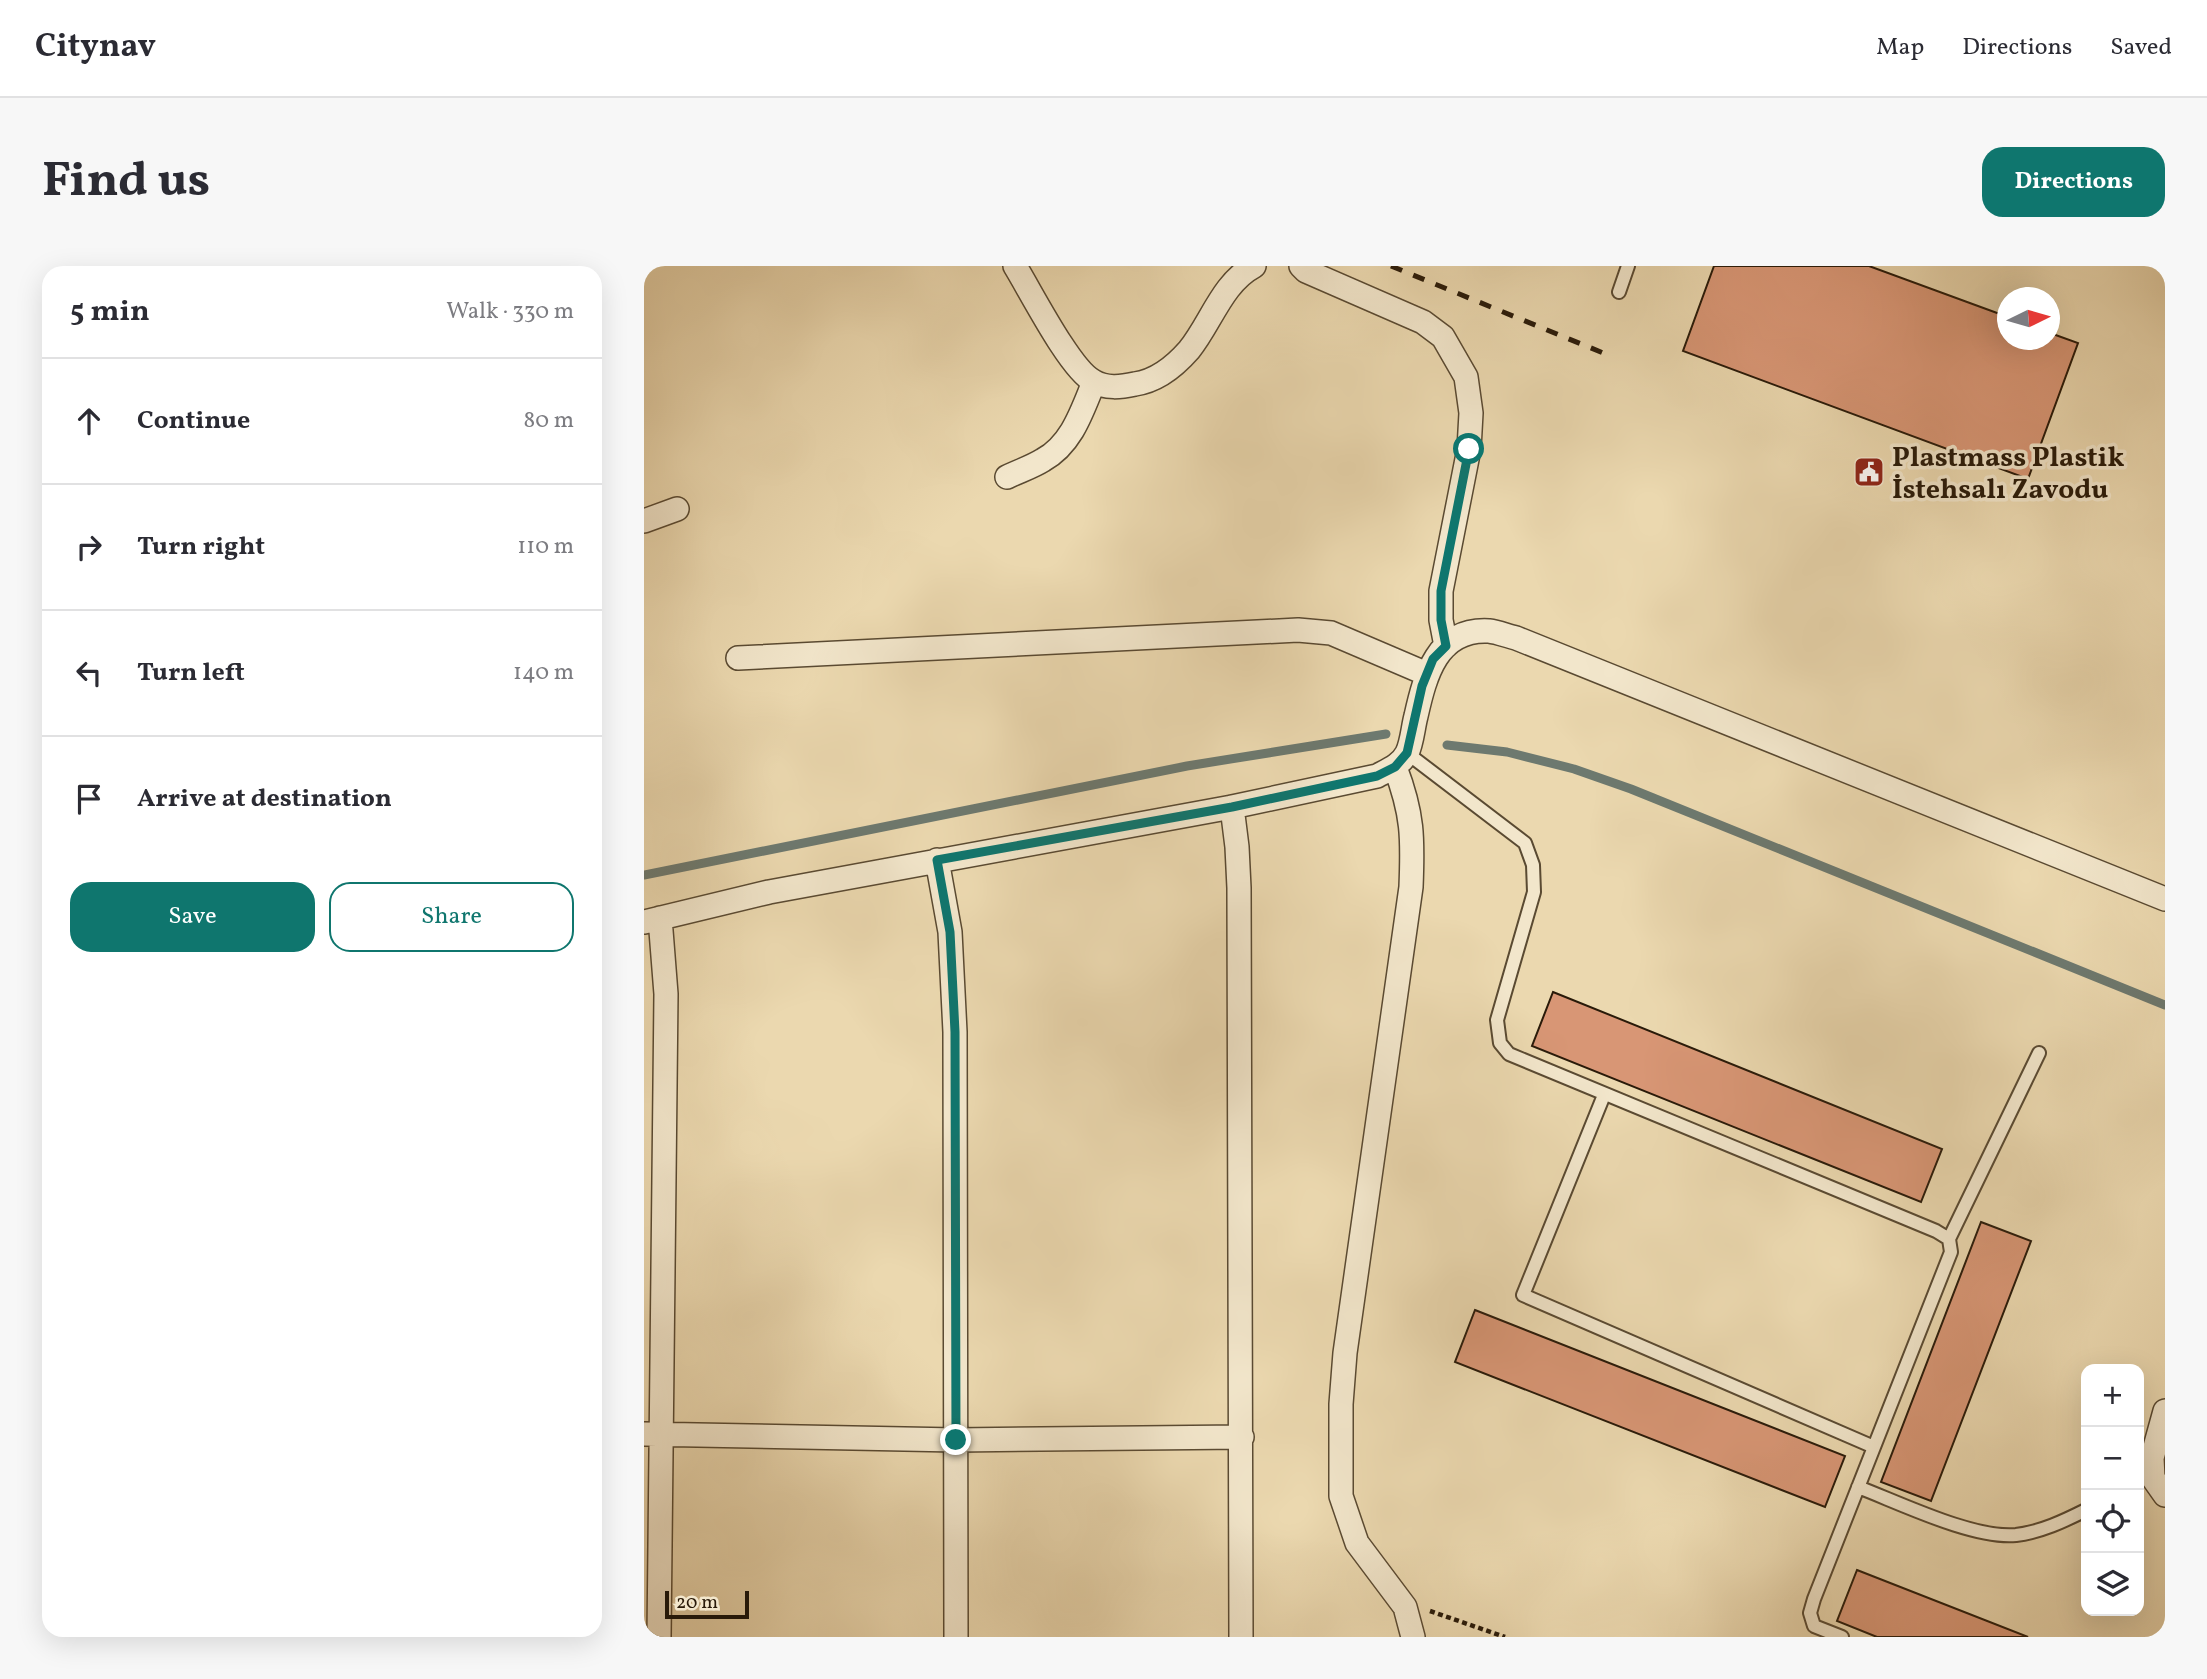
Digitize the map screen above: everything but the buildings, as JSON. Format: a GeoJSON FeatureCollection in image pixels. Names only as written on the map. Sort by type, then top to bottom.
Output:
{"type":"FeatureCollection","features":[{"type":"Feature","properties":{"kind":"street"},"geometry":{"type":"LineString","coordinates":[[1015,266],[1078,369],[1094,382],[1117,388],[1146,382],[1168,370],[1188,350],[1227,291],[1243,272],[1254,266]]}},
{"type":"Feature","properties":{"kind":"street"},"geometry":{"type":"LineString","coordinates":[[1301,266],[1306,271],[1423,322],[1443,337],[1466,377],[1471,413],[1469,449],[1441,591],[1441,620],[1446,646]]}},
{"type":"Feature","properties":{"kind":"street"},"geometry":{"type":"LineString","coordinates":[[1007,477],[1045,459],[1065,442],[1094,382]]}},
{"type":"Feature","properties":{"kind":"street"},"geometry":{"type":"LineString","coordinates":[[644,521],[677,509]]}},
{"type":"Feature","properties":{"kind":"street"},"geometry":{"type":"LineString","coordinates":[[738,658],[1298,630],[1331,633],[1427,674]]}},
{"type":"Feature","properties":{"kind":"street"},"geometry":{"type":"LineString","coordinates":[[1413,1637],[1405,1607],[1357,1543],[1341,1496],[1341,1404],[1345,1353],[1411,887],[1413,838],[1401,760],[1427,674],[1433,659],[1446,646],[1468,633],[1490,631],[1516,638],[2165,899]]}},
{"type":"Feature","properties":{"kind":"street"},"geometry":{"type":"LineString","coordinates":[[659,1637],[653,1434],[666,994],[652,920],[769,892],[1232,807],[1377,776],[1401,760]]}},
{"type":"Feature","properties":{"kind":"street"},"geometry":{"type":"LineString","coordinates":[[1232,807],[1239,888],[1241,1637]]}},
{"type":"Feature","properties":{"kind":"street"},"geometry":{"type":"LineString","coordinates":[[937,860],[950,932],[955,1032],[956,1637]]}},
{"type":"Feature","properties":{"kind":"street"},"geometry":{"type":"LineString","coordinates":[[2152,1486],[2152,1458],[2165,1411]]}},
{"type":"Feature","properties":{"kind":"street"},"geometry":{"type":"LineString","coordinates":[[653,1434],[956,1440],[1242,1437]]}},
{"type":"Feature","properties":{"kind":"lane"},"geometry":{"type":"LineString","coordinates":[[1619,292],[1628,266]]}},
{"type":"Feature","properties":{"kind":"lane"},"geometry":{"type":"LineString","coordinates":[[1401,760],[1524,844],[1533,865],[1534,892],[1497,1020],[1500,1043],[1509,1054],[1936,1231],[1948,1239]]}},
{"type":"Feature","properties":{"kind":"lane"},"geometry":{"type":"LineString","coordinates":[[1842,1637],[1812,1631],[1810,1612],[1814,1599],[1951,1252],[1948,1239],[2039,1053]]}},
{"type":"Feature","properties":{"kind":"lane"},"geometry":{"type":"LineString","coordinates":[[1604,1095],[1522,1295],[1874,1447]]}},
{"type":"Feature","properties":{"kind":"lane"},"geometry":{"type":"LineString","coordinates":[[1858,1487],[1978,1533],[2015,1535],[2049,1528],[2081,1512]]}},
{"type":"Feature","properties":{"kind":"path"},"geometry":{"type":"LineString","coordinates":[[1405,1607],[1430,1611],[1505,1637]]}},
{"type":"Feature","properties":{"kind":"waterway"},"geometry":{"type":"LineString","coordinates":[[644,875],[1187,766],[1386,734]]}},
{"type":"Feature","properties":{"kind":"waterway"},"geometry":{"type":"LineString","coordinates":[[1447,745],[1507,752],[1574,769],[1631,789],[2165,1005]]}},
{"type":"Feature","properties":{"kind":"railway"},"geometry":{"type":"LineString","coordinates":[[1391,266],[1613,357]]}},
{"type":"Feature","properties":{"kind":"place","name":"Plastmass Plastik İstehsalı Zavodu"},"geometry":{"type":"Point","coordinates":[1869,472]}},
{"type":"Feature","properties":{"kind":"route"},"geometry":{"type":"LineString","coordinates":[[956,1440],[955,1032],[950,932],[937,860],[1232,807],[1377,776],[1395,767],[1407,753],[1422,686],[1433,659],[1446,646],[1441,620],[1441,591],[1469,449]]}}]}
